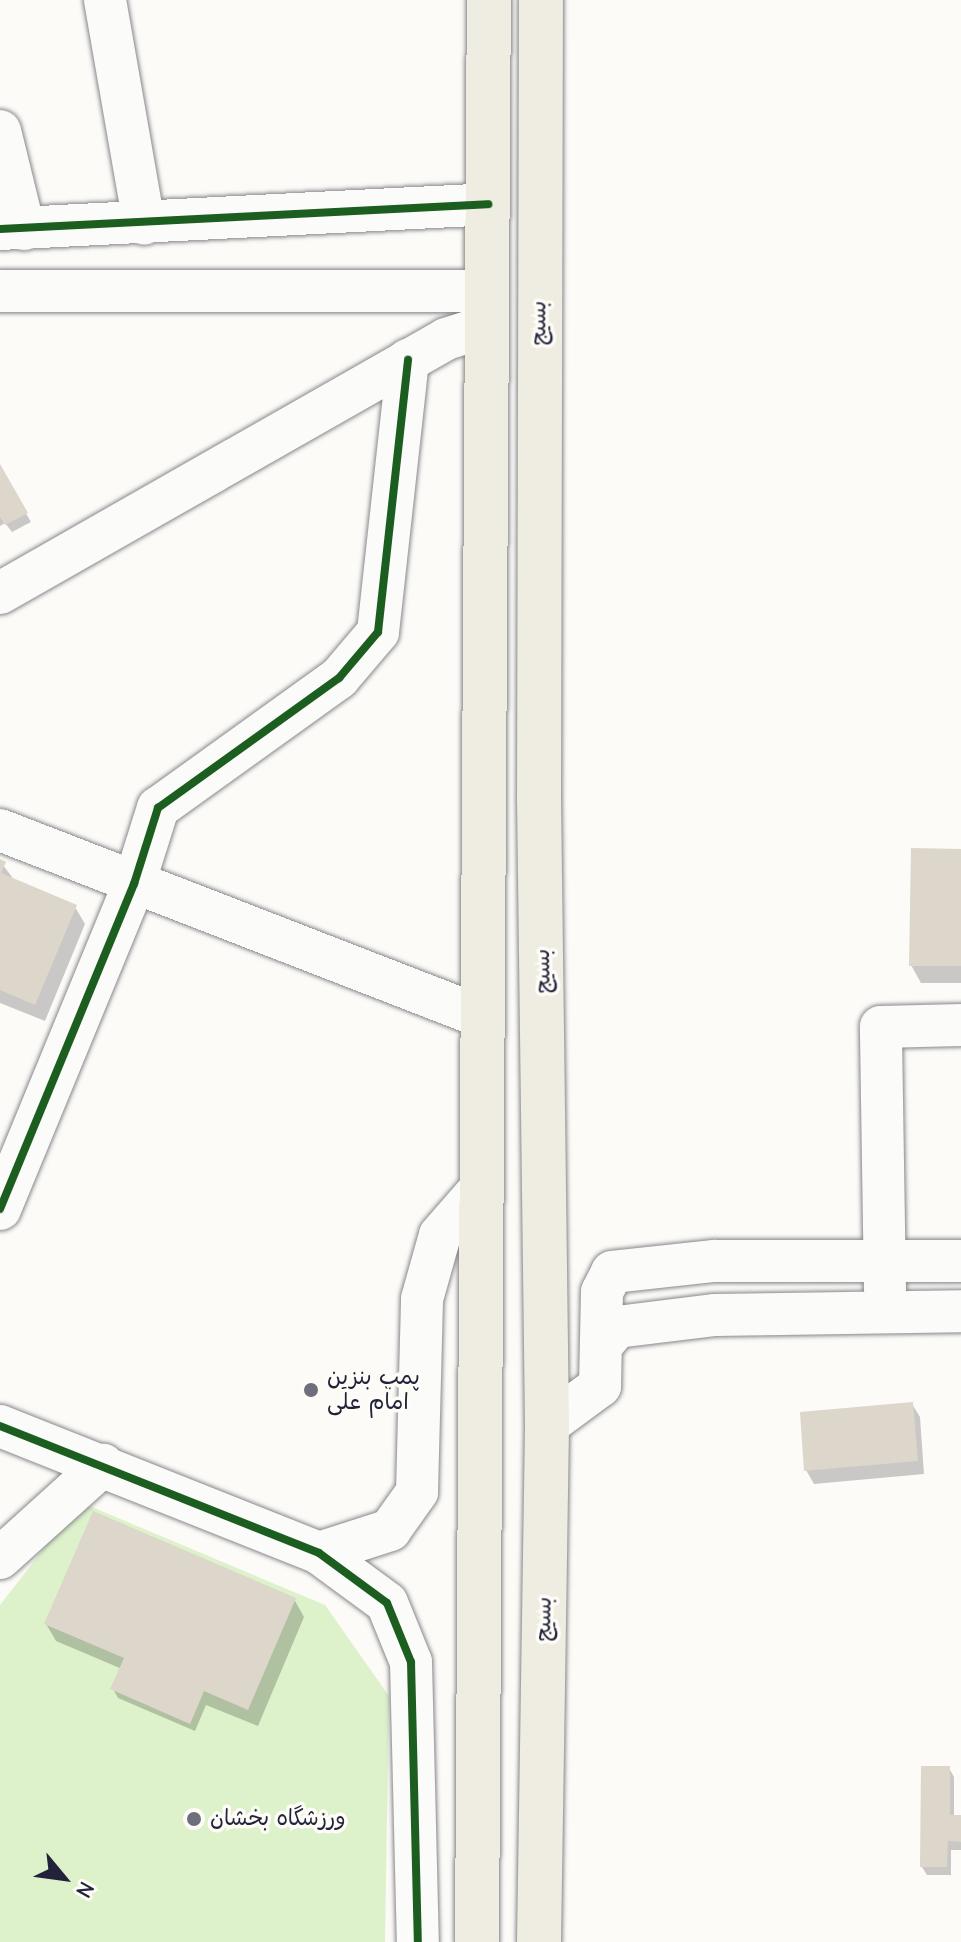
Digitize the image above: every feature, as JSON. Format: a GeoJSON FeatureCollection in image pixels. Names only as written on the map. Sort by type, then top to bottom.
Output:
{"type":"FeatureCollection","features":[{"type":"Feature","properties":{"kind":"main road"},"geometry":{"type":"LineString","coordinates":[[477,1942],[489,0]]}},
{"type":"Feature","properties":{"kind":"main road","name":"بسیج"},"geometry":{"type":"LineString","coordinates":[[539,1942],[547,1425],[539,801],[541,0]]}},
{"type":"Feature","properties":{"kind":"street"},"geometry":{"type":"LineString","coordinates":[[105,0],[144,224]]}},
{"type":"Feature","properties":{"kind":"street"},"geometry":{"type":"LineString","coordinates":[[0,131],[12,229],[488,204]]}},
{"type":"Feature","properties":{"kind":"street"},"geometry":{"type":"LineString","coordinates":[[5,294],[487,308]]}},
{"type":"Feature","properties":{"kind":"street"},"geometry":{"type":"LineString","coordinates":[[0,593],[446,339],[487,308]]}},
{"type":"Feature","properties":{"kind":"street"},"geometry":{"type":"LineString","coordinates":[[0,1209],[134,884],[158,808],[339,678],[378,632],[408,360]]}},
{"type":"Feature","properties":{"kind":"street"},"geometry":{"type":"LineString","coordinates":[[0,830],[482,1017]]}},
{"type":"Feature","properties":{"kind":"street"},"geometry":{"type":"LineString","coordinates":[[885,1312],[881,1027],[961,1025]]}},
{"type":"Feature","properties":{"kind":"street"},"geometry":{"type":"LineString","coordinates":[[319,1553],[390,1530],[417,1492],[422,1299],[440,1235],[481,1188]]}},
{"type":"Feature","properties":{"kind":"street"},"geometry":{"type":"LineString","coordinates":[[547,1425],[600,1386],[602,1292],[612,1272],[714,1261],[961,1261]]}},
{"type":"Feature","properties":{"kind":"street"},"geometry":{"type":"LineString","coordinates":[[601,1346],[617,1327],[715,1315],[961,1311]]}},
{"type":"Feature","properties":{"kind":"street"},"geometry":{"type":"LineString","coordinates":[[0,1426],[319,1553],[387,1603],[411,1662],[418,1942]]}},
{"type":"Feature","properties":{"kind":"street"},"geometry":{"type":"LineString","coordinates":[[0,1558],[103,1465]]}},
{"type":"Feature","properties":{"kind":"green space","name":"ورزشگاه بخشان"},"geometry":{"type":"Polygon","coordinates":[[[80,1502],[325,1605],[389,1696],[385,1942],[0,1942],[0,1605],[80,1502]]]}},
{"type":"Feature","properties":{"kind":"building"},"geometry":{"type":"Polygon","coordinates":[[[0,464],[28,513],[5,525],[0,517],[0,464]]]}},
{"type":"Feature","properties":{"kind":"building"},"geometry":{"type":"Polygon","coordinates":[[[911,848],[961,849],[961,966],[909,966],[911,848]]]}},
{"type":"Feature","properties":{"kind":"building"},"geometry":{"type":"Polygon","coordinates":[[[0,859],[6,862],[1,873],[77,905],[35,1005],[0,990],[0,859]]]}},
{"type":"Feature","properties":{"kind":"building"},"geometry":{"type":"Polygon","coordinates":[[[913,1402],[918,1461],[804,1471],[800,1412],[913,1402]]]}},
{"type":"Feature","properties":{"kind":"building"},"geometry":{"type":"Polygon","coordinates":[[[93,1511],[296,1598],[248,1710],[204,1691],[190,1724],[110,1689],[124,1658],[44,1624],[93,1511]]]}},
{"type":"Feature","properties":{"kind":"building"},"geometry":{"type":"Polygon","coordinates":[[[921,1766],[950,1766],[950,1815],[961,1815],[961,1842],[948,1841],[947,1867],[920,1867],[921,1766]]]}},
{"type":"Feature","properties":{"kind":"cycle path"},"geometry":{"type":"LineString","coordinates":[[0,229],[488,204]]}},
{"type":"Feature","properties":{"kind":"cycle path"},"geometry":{"type":"LineString","coordinates":[[0,1209],[134,884],[158,808],[339,678],[378,632],[408,360]]}},
{"type":"Feature","properties":{"kind":"cycle path"},"geometry":{"type":"LineString","coordinates":[[0,1426],[319,1553],[387,1603],[411,1662],[418,1942]]}},
{"type":"Feature","properties":{"kind":"place","name":"پمپ بنزین امام علی"},"geometry":{"type":"Point","coordinates":[311,1390]}},
{"type":"Feature","properties":{"kind":"place","name":"ورزشگاه بخشان"},"geometry":{"type":"Point","coordinates":[194,1819]}}]}
